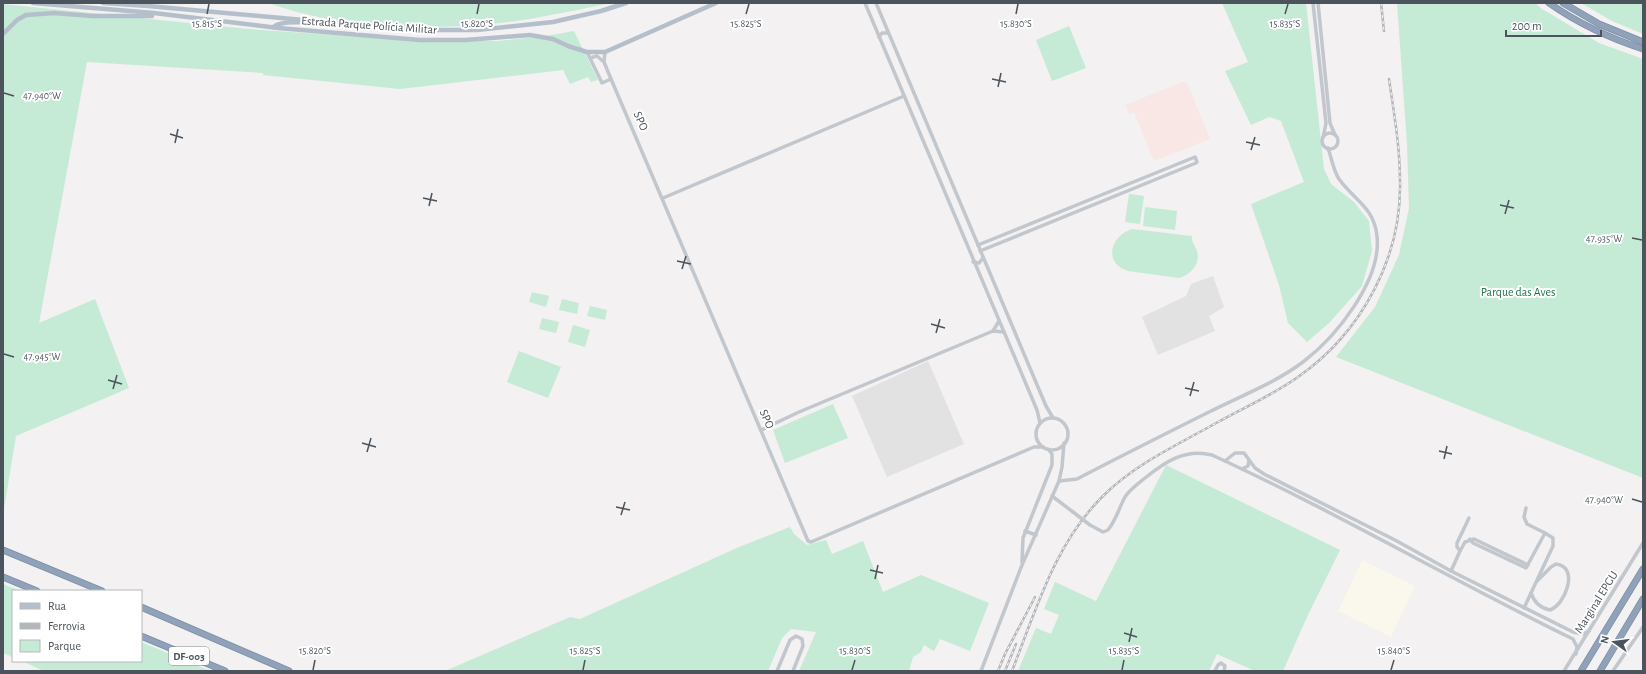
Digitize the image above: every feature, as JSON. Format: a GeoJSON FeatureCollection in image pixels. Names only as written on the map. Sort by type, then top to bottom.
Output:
{"type":"FeatureCollection","features":[{"type":"Feature","properties":{"kind":"highway"},"geometry":{"type":"LineString","coordinates":[[1549,3],[1569,17],[1594,30],[1643,49]]}},
{"type":"Feature","properties":{"kind":"highway"},"geometry":{"type":"LineString","coordinates":[[1563,3],[1599,24],[1643,42]]}},
{"type":"Feature","properties":{"kind":"highway"},"geometry":{"type":"LineString","coordinates":[[3,550],[100,590]]}},
{"type":"Feature","properties":{"kind":"highway"},"geometry":{"type":"LineString","coordinates":[[1581,671],[1643,569]]}},
{"type":"Feature","properties":{"kind":"highway"},"geometry":{"type":"LineString","coordinates":[[3,577],[35,590]]}},
{"type":"Feature","properties":{"kind":"highway"},"geometry":{"type":"LineString","coordinates":[[1600,671],[1643,599]]}},
{"type":"Feature","properties":{"kind":"highway","name":"DF-003"},"geometry":{"type":"LineString","coordinates":[[142,607],[289,671]]}},
{"type":"Feature","properties":{"kind":"highway","name":"DF-003"},"geometry":{"type":"LineString","coordinates":[[142,636],[224,671]]}},
{"type":"Feature","properties":{"kind":"main road","name":"Estrada Parque Polícia Militar"},"geometry":{"type":"LineString","coordinates":[[33,3],[420,40],[465,40],[536,36],[553,39],[587,52],[605,52],[716,3]]}},
{"type":"Feature","properties":{"kind":"main road","name":"Estrada Parque Polícia Militar"},"geometry":{"type":"LineString","coordinates":[[103,3],[392,28],[435,30],[477,30],[558,21],[601,11],[626,3]]}},
{"type":"Feature","properties":{"kind":"main road"},"geometry":{"type":"LineString","coordinates":[[135,3],[148,6]]}},
{"type":"Feature","properties":{"kind":"main road"},"geometry":{"type":"LineString","coordinates":[[3,34],[17,20],[26,15],[54,13],[92,16],[176,16]]}},
{"type":"Feature","properties":{"kind":"main road"},"geometry":{"type":"LineString","coordinates":[[273,27],[277,24],[283,23],[322,22]]}},
{"type":"Feature","properties":{"kind":"main road"},"geometry":{"type":"LineString","coordinates":[[420,40],[436,37],[437,35],[435,30]]}},
{"type":"Feature","properties":{"kind":"main road"},"geometry":{"type":"LineString","coordinates":[[465,40],[461,37],[461,34],[477,30]]}},
{"type":"Feature","properties":{"kind":"street"},"geometry":{"type":"LineString","coordinates":[[865,3],[973,262],[1037,410],[1040,423]]}},
{"type":"Feature","properties":{"kind":"street"},"geometry":{"type":"LineString","coordinates":[[876,3],[1052,418]]}},
{"type":"Feature","properties":{"kind":"street"},"geometry":{"type":"LineString","coordinates":[[1059,481],[1077,478],[1290,371],[1322,345],[1339,327],[1361,295],[1375,261],[1377,241],[1376,229],[1373,219],[1360,201],[1340,181],[1333,166],[1328,148],[1323,144],[1326,123],[1314,3]]}},
{"type":"Feature","properties":{"kind":"street"},"geometry":{"type":"LineString","coordinates":[[1318,3],[1330,123],[1337,137],[1338,143],[1334,148],[1332,158]]}},
{"type":"Feature","properties":{"kind":"street"},"geometry":{"type":"LineString","coordinates":[[879,37],[882,33],[888,33]]}},
{"type":"Feature","properties":{"kind":"street"},"geometry":{"type":"LineString","coordinates":[[587,52],[602,83],[611,79]]}},
{"type":"Feature","properties":{"kind":"street","name":"SPO"},"geometry":{"type":"LineString","coordinates":[[605,52],[604,62],[611,79],[798,516],[806,540],[811,542],[1034,447],[1043,447]]}},
{"type":"Feature","properties":{"kind":"street"},"geometry":{"type":"LineString","coordinates":[[590,58],[597,56],[604,62]]}},
{"type":"Feature","properties":{"kind":"street"},"geometry":{"type":"LineString","coordinates":[[894,72],[903,67]]}},
{"type":"Feature","properties":{"kind":"street"},"geometry":{"type":"LineString","coordinates":[[663,198],[904,96]]}},
{"type":"Feature","properties":{"kind":"street"},"geometry":{"type":"LineString","coordinates":[[1323,138],[1328,134],[1335,135]]}},
{"type":"Feature","properties":{"kind":"street"},"geometry":{"type":"LineString","coordinates":[[922,138],[925,140],[928,139],[931,135]]}},
{"type":"Feature","properties":{"kind":"street"},"geometry":{"type":"LineString","coordinates":[[1328,148],[1334,148]]}},
{"type":"Feature","properties":{"kind":"street"},"geometry":{"type":"LineString","coordinates":[[978,245],[1187,160],[1195,157],[1197,162],[980,251]]}},
{"type":"Feature","properties":{"kind":"street"},"geometry":{"type":"LineString","coordinates":[[1187,160],[1189,166]]}},
{"type":"Feature","properties":{"kind":"street"},"geometry":{"type":"LineString","coordinates":[[1133,182],[1135,187]]}},
{"type":"Feature","properties":{"kind":"street"},"geometry":{"type":"LineString","coordinates":[[1087,201],[1090,206]]}},
{"type":"Feature","properties":{"kind":"street"},"geometry":{"type":"LineString","coordinates":[[954,215],[958,211],[963,211]]}},
{"type":"Feature","properties":{"kind":"street"},"geometry":{"type":"LineString","coordinates":[[1042,220],[1044,225]]}},
{"type":"Feature","properties":{"kind":"street"},"geometry":{"type":"LineString","coordinates":[[1003,235],[1008,240]]}},
{"type":"Feature","properties":{"kind":"street"},"geometry":{"type":"LineString","coordinates":[[973,262],[979,263],[983,258]]}},
{"type":"Feature","properties":{"kind":"street"},"geometry":{"type":"LineString","coordinates":[[993,331],[999,321]]}},
{"type":"Feature","properties":{"kind":"street"},"geometry":{"type":"LineString","coordinates":[[761,430],[799,412],[993,331],[1004,332]]}},
{"type":"Feature","properties":{"kind":"street"},"geometry":{"type":"LineString","coordinates":[[1016,360],[1025,356]]}},
{"type":"Feature","properties":{"kind":"street"},"geometry":{"type":"LineString","coordinates":[[981,671],[1022,565],[1059,481],[1064,443],[1067,435],[1066,427],[1060,420],[1052,418],[1048,418],[1040,423],[1036,432],[1037,441],[1034,447]]}},
{"type":"Feature","properties":{"kind":"street"},"geometry":{"type":"LineString","coordinates":[[1037,441],[1043,447],[1048,449],[1057,449],[1064,443]]}},
{"type":"Feature","properties":{"kind":"street"},"geometry":{"type":"LineString","coordinates":[[1022,565],[1022,541],[1025,531],[1052,465],[1052,454],[1048,449]]}},
{"type":"Feature","properties":{"kind":"street"},"geometry":{"type":"LineString","coordinates":[[1052,496],[1090,525],[1103,532],[1108,530],[1128,493],[1170,460],[1196,452],[1212,455],[1574,639],[1577,647],[1576,654]]}},
{"type":"Feature","properties":{"kind":"street"},"geometry":{"type":"LineString","coordinates":[[1225,461],[1240,452],[1246,455],[1255,468],[1264,474],[1395,540],[1451,571],[1573,632],[1583,634],[1589,631]]}},
{"type":"Feature","properties":{"kind":"street"},"geometry":{"type":"LineString","coordinates":[[1232,456],[1232,462],[1234,465]]}},
{"type":"Feature","properties":{"kind":"street"},"geometry":{"type":"LineString","coordinates":[[1242,469],[1248,466],[1250,460]]}},
{"type":"Feature","properties":{"kind":"street"},"geometry":{"type":"LineString","coordinates":[[1524,608],[1554,543],[1552,538],[1545,533],[1527,524],[1524,517],[1526,508]]}},
{"type":"Feature","properties":{"kind":"street"},"geometry":{"type":"LineString","coordinates":[[1460,551],[1457,547],[1457,543],[1469,518]]}},
{"type":"Feature","properties":{"kind":"street"},"geometry":{"type":"LineString","coordinates":[[1025,531],[1036,535]]}},
{"type":"Feature","properties":{"kind":"street"},"geometry":{"type":"LineString","coordinates":[[1451,571],[1465,542],[1470,539],[1473,543],[1524,568],[1528,565],[1545,533]]}},
{"type":"Feature","properties":{"kind":"street","name":"Marginal EPGU"},"geometry":{"type":"LineString","coordinates":[[1564,671],[1576,654],[1643,543]]}},
{"type":"Feature","properties":{"kind":"street"},"geometry":{"type":"LineString","coordinates":[[1531,593],[1534,600],[1541,606],[1550,610],[1560,602],[1566,590],[1569,571],[1565,567],[1556,564],[1537,581]]}},
{"type":"Feature","properties":{"kind":"street"},"geometry":{"type":"LineString","coordinates":[[1613,671],[1643,627]]}},
{"type":"Feature","properties":{"kind":"street"},"geometry":{"type":"LineString","coordinates":[[777,671],[790,640],[796,636],[802,639],[803,646],[793,671]]}},
{"type":"Feature","properties":{"kind":"street"},"geometry":{"type":"LineString","coordinates":[[1215,671],[1221,663],[1225,666],[1224,671]]}},
{"type":"Feature","properties":{"kind":"shaded area"},"geometry":{"type":"Polygon","coordinates":[[[1182,82],[1187,83],[1210,139],[1154,161],[1134,112],[1129,114],[1126,105],[1182,82]]]}},
{"type":"Feature","properties":{"kind":"shaded area"},"geometry":{"type":"Polygon","coordinates":[[[1213,276],[1224,307],[1209,316],[1215,331],[1158,355],[1142,317],[1186,296],[1191,284],[1213,276]]]}},
{"type":"Feature","properties":{"kind":"shaded area"},"geometry":{"type":"Polygon","coordinates":[[[928,361],[964,444],[887,477],[852,396],[928,361]]]}},
{"type":"Feature","properties":{"kind":"shaded area"},"geometry":{"type":"Polygon","coordinates":[[[1362,560],[1415,586],[1391,637],[1338,611],[1362,560]]]}},
{"type":"Feature","properties":{"kind":"green space"},"geometry":{"type":"Polygon","coordinates":[[[269,3],[611,3],[509,22],[439,27],[367,24],[332,20],[299,13],[269,3]]]}},
{"type":"Feature","properties":{"kind":"green space"},"geometry":{"type":"Polygon","coordinates":[[[1222,3],[1306,3],[1324,169],[1331,184],[1354,202],[1369,221],[1372,251],[1362,286],[1329,323],[1307,342],[1288,323],[1279,285],[1251,204],[1304,182],[1281,121],[1269,117],[1251,125],[1225,71],[1248,62],[1222,3]]]}},
{"type":"Feature","properties":{"kind":"green space","name":"Parque das Aves"},"geometry":{"type":"Polygon","coordinates":[[[1397,3],[1535,3],[1542,9],[1599,43],[1643,59],[1643,478],[1336,357],[1375,307],[1399,255],[1409,208],[1407,144],[1397,3]]]}},
{"type":"Feature","properties":{"kind":"green space"},"geometry":{"type":"Polygon","coordinates":[[[1581,3],[1643,3],[1643,34],[1612,21],[1581,3]]]}},
{"type":"Feature","properties":{"kind":"green space"},"geometry":{"type":"Polygon","coordinates":[[[3,4],[248,29],[408,40],[498,41],[546,36],[574,31],[598,80],[591,82],[588,77],[570,84],[563,70],[400,89],[263,75],[263,73],[87,62],[39,323],[95,299],[129,388],[16,436],[3,515],[3,4]]]}},
{"type":"Feature","properties":{"kind":"green space"},"geometry":{"type":"Polygon","coordinates":[[[1069,26],[1086,68],[1052,81],[1036,40],[1069,26]]]}},
{"type":"Feature","properties":{"kind":"green space"},"geometry":{"type":"Polygon","coordinates":[[[1129,194],[1144,196],[1140,224],[1125,222],[1129,194]]]}},
{"type":"Feature","properties":{"kind":"green space"},"geometry":{"type":"Polygon","coordinates":[[[1145,207],[1177,211],[1175,230],[1143,226],[1145,207]]]}},
{"type":"Feature","properties":{"kind":"green space"},"geometry":{"type":"Polygon","coordinates":[[[1132,229],[1192,236],[1198,256],[1194,268],[1191,272],[1179,278],[1128,271],[1120,267],[1112,256],[1114,243],[1124,232],[1132,229]]]}},
{"type":"Feature","properties":{"kind":"green space"},"geometry":{"type":"Polygon","coordinates":[[[532,292],[549,296],[546,307],[529,302],[532,292]]]}},
{"type":"Feature","properties":{"kind":"green space"},"geometry":{"type":"Polygon","coordinates":[[[562,299],[579,303],[577,314],[559,310],[562,299]]]}},
{"type":"Feature","properties":{"kind":"green space"},"geometry":{"type":"Polygon","coordinates":[[[590,306],[607,310],[605,320],[587,316],[590,306]]]}},
{"type":"Feature","properties":{"kind":"green space"},"geometry":{"type":"Polygon","coordinates":[[[542,318],[559,322],[556,333],[539,329],[542,318]]]}},
{"type":"Feature","properties":{"kind":"green space"},"geometry":{"type":"Polygon","coordinates":[[[573,325],[590,330],[585,347],[568,342],[573,325]]]}},
{"type":"Feature","properties":{"kind":"green space"},"geometry":{"type":"Polygon","coordinates":[[[519,351],[561,367],[548,398],[507,382],[519,351]]]}},
{"type":"Feature","properties":{"kind":"green space"},"geometry":{"type":"Polygon","coordinates":[[[833,404],[848,438],[785,463],[773,430],[833,404]]]}},
{"type":"Feature","properties":{"kind":"green space"},"geometry":{"type":"Polygon","coordinates":[[[1166,465],[1340,550],[1307,617],[1283,671],[1255,671],[1217,654],[1209,671],[1018,671],[1036,628],[1051,634],[1059,615],[1044,609],[1055,582],[1096,601],[1166,465]]]}},
{"type":"Feature","properties":{"kind":"green space"},"geometry":{"type":"Polygon","coordinates":[[[790,527],[794,534],[807,545],[826,540],[832,554],[863,541],[883,592],[921,575],[989,603],[970,651],[940,639],[934,651],[924,645],[921,652],[913,657],[909,671],[799,671],[816,632],[791,629],[782,638],[768,671],[445,671],[570,617],[580,619],[739,547],[790,527]]]}},
{"type":"Feature","properties":{"kind":"green space"},"geometry":{"type":"Polygon","coordinates":[[[3,584],[18,590],[12,590],[12,657],[3,653],[3,584]]]}},
{"type":"Feature","properties":{"kind":"green space"},"geometry":{"type":"Polygon","coordinates":[[[142,642],[211,671],[44,671],[24,662],[142,662],[142,642]]]}},
{"type":"Feature","properties":{"kind":"railway"},"geometry":{"type":"LineString","coordinates":[[1381,3],[1384,31]]}},
{"type":"Feature","properties":{"kind":"railway"},"geometry":{"type":"LineString","coordinates":[[1012,671],[1048,578],[1059,556],[1086,515],[1103,496],[1143,464],[1269,395],[1298,377],[1321,359],[1341,339],[1358,316],[1373,291],[1385,265],[1394,238],[1399,210],[1399,156],[1389,79]]}},
{"type":"Feature","properties":{"kind":"railway"},"geometry":{"type":"LineString","coordinates":[[998,671],[1005,654],[1035,597]]}},
{"type":"Feature","properties":{"kind":"railway"},"geometry":{"type":"LineString","coordinates":[[1005,671],[1016,644]]}}]}
